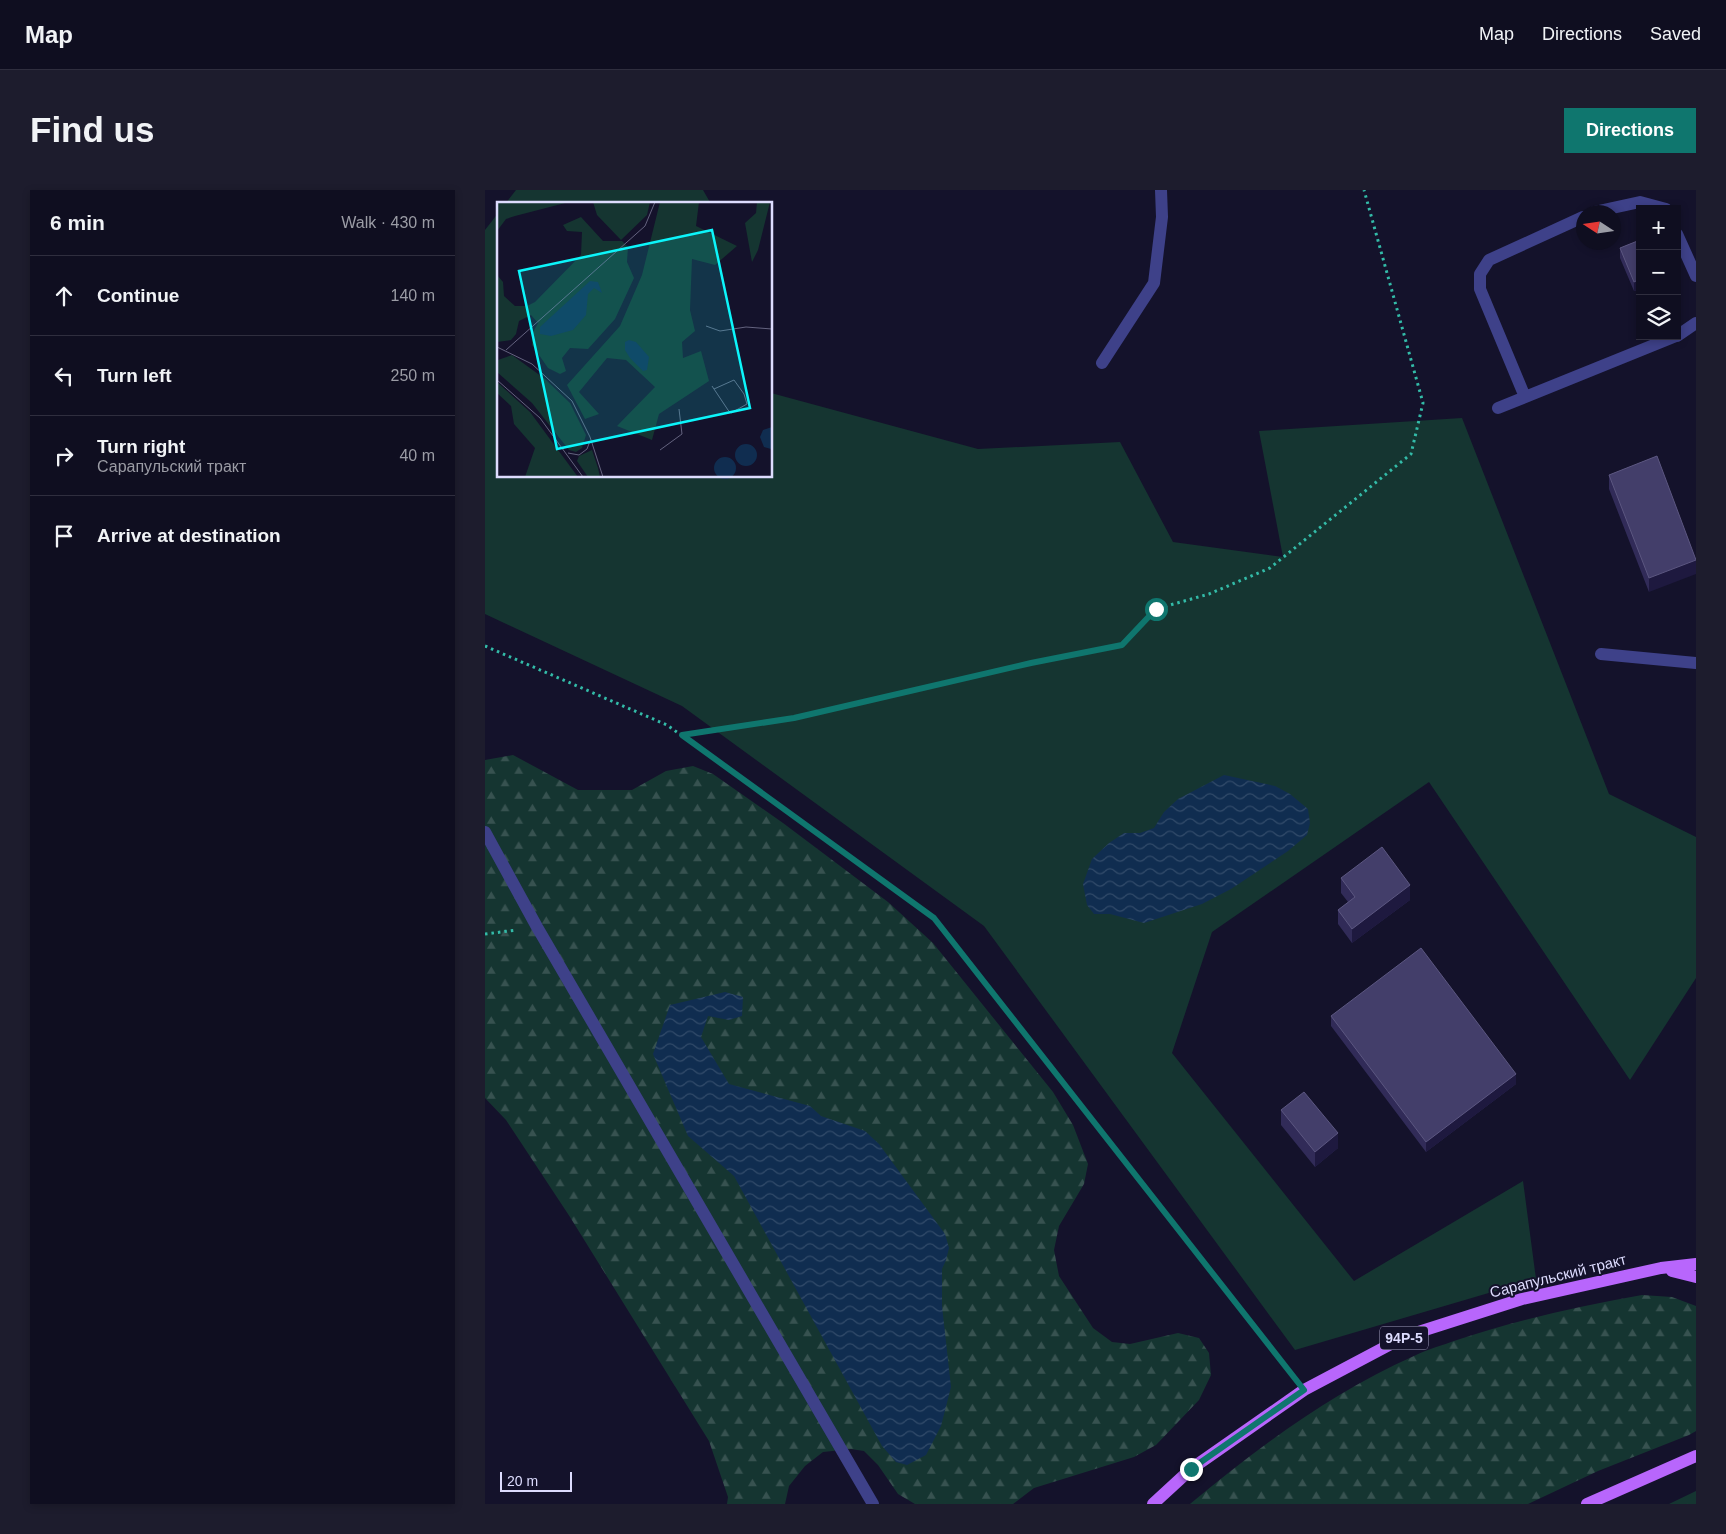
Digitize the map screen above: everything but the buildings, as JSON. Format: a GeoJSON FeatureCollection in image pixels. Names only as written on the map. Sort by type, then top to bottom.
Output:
{"type":"FeatureCollection","features":[{"type":"Feature","properties":{"kind":"main road","name":"Сарапульский тракт"},"geometry":{"type":"LineString","coordinates":[[1153,1504],[1191,1469],[1304,1390],[1406,1336],[1522,1299],[1661,1268],[1696,1264]]}},
{"type":"Feature","properties":{"kind":"main road"},"geometry":{"type":"LineString","coordinates":[[1661,1268],[1696,1276]]}},
{"type":"Feature","properties":{"kind":"main road"},"geometry":{"type":"LineString","coordinates":[[1587,1504],[1696,1456]]}},
{"type":"Feature","properties":{"kind":"street"},"geometry":{"type":"LineString","coordinates":[[1102,363],[1154,283],[1162,217],[1161,190]]}},
{"type":"Feature","properties":{"kind":"street"},"geometry":{"type":"LineString","coordinates":[[1621,206],[1640,202],[1651,205]]}},
{"type":"Feature","properties":{"kind":"street"},"geometry":{"type":"LineString","coordinates":[[1525,398],[1480,289],[1480,274],[1489,260],[1576,220]]}},
{"type":"Feature","properties":{"kind":"street"},"geometry":{"type":"LineString","coordinates":[[1681,243],[1696,276]]}},
{"type":"Feature","properties":{"kind":"street"},"geometry":{"type":"LineString","coordinates":[[1681,333],[1696,323]]}},
{"type":"Feature","properties":{"kind":"street"},"geometry":{"type":"LineString","coordinates":[[1498,408],[1666,340]]}},
{"type":"Feature","properties":{"kind":"street"},"geometry":{"type":"LineString","coordinates":[[1601,654],[1696,663]]}},
{"type":"Feature","properties":{"kind":"street"},"geometry":{"type":"LineString","coordinates":[[485,832],[537,927],[873,1504]]}},
{"type":"Feature","properties":{"kind":"path"},"geometry":{"type":"LineString","coordinates":[[682,735],[794,718],[1031,663],[1122,645],[1156,609],[1209,594],[1270,568],[1411,454],[1423,402],[1364,190]]}},
{"type":"Feature","properties":{"kind":"path"},"geometry":{"type":"LineString","coordinates":[[485,646],[667,725],[934,918],[1304,1390]]}},
{"type":"Feature","properties":{"kind":"path"},"geometry":{"type":"LineString","coordinates":[[485,934],[537,927]]}},
{"type":"Feature","properties":{"kind":"green space"},"geometry":{"type":"Polygon","coordinates":[[[516,190],[703,190],[710,202],[507,202],[516,190]]]}},
{"type":"Feature","properties":{"kind":"green space"},"geometry":{"type":"Polygon","coordinates":[[[497,215],[497,478],[773,478],[773,394],[978,449],[1120,442],[1173,542],[1283,557],[1259,431],[1462,418],[1609,794],[1696,837],[1696,978],[1630,1080],[1429,782],[1212,932],[1172,1053],[1354,1281],[1523,1181],[1536,1279],[1295,1350],[984,926],[682,706],[485,614],[485,230],[497,215]]]}},
{"type":"Feature","properties":{"kind":"green space"},"geometry":{"type":"Polygon","coordinates":[[[513,755],[578,790],[632,790],[666,771],[693,766],[713,774],[783,823],[888,902],[933,943],[1053,1092],[1073,1125],[1088,1164],[1084,1184],[1059,1226],[1054,1250],[1059,1276],[1093,1328],[1112,1342],[1130,1344],[1178,1333],[1199,1338],[1209,1353],[1211,1375],[1199,1400],[1156,1445],[1134,1457],[1034,1488],[1013,1504],[915,1504],[898,1494],[878,1465],[864,1451],[851,1449],[823,1452],[805,1466],[789,1486],[785,1504],[727,1504],[728,1497],[709,1441],[570,1217],[506,1120],[485,1098],[485,760],[513,755]]]}},
{"type":"Feature","properties":{"kind":"green space"},"geometry":{"type":"Polygon","coordinates":[[[1642,1295],[1672,1297],[1696,1306],[1696,1431],[1689,1435],[1598,1471],[1528,1504],[1190,1504],[1297,1422],[1354,1386],[1384,1370],[1430,1349],[1480,1333],[1572,1309],[1642,1295]]]}},
{"type":"Feature","properties":{"kind":"green space"},"geometry":{"type":"Polygon","coordinates":[[[1696,1491],[1696,1504],[1669,1504],[1696,1491]]]}},
{"type":"Feature","properties":{"kind":"water"},"geometry":{"type":"Polygon","coordinates":[[[1224,775],[1275,786],[1290,794],[1308,809],[1310,823],[1307,835],[1288,851],[1231,889],[1202,904],[1144,923],[1110,914],[1094,914],[1087,905],[1083,884],[1092,859],[1109,843],[1124,833],[1140,833],[1154,828],[1164,812],[1178,799],[1224,775]]]}},
{"type":"Feature","properties":{"kind":"water"},"geometry":{"type":"Polygon","coordinates":[[[725,992],[743,997],[742,1016],[729,1020],[708,1016],[701,1037],[729,1084],[810,1106],[821,1116],[865,1131],[879,1144],[945,1234],[949,1248],[942,1269],[942,1306],[951,1387],[941,1426],[926,1455],[907,1465],[896,1462],[882,1446],[734,1176],[688,1136],[653,1054],[670,1005],[725,992]]]}},
{"type":"Feature","properties":{"kind":"route"},"geometry":{"type":"LineString","coordinates":[[1156,609],[1122,645],[1031,663],[794,718],[682,735],[934,918],[1304,1390],[1191,1469]]}}]}
